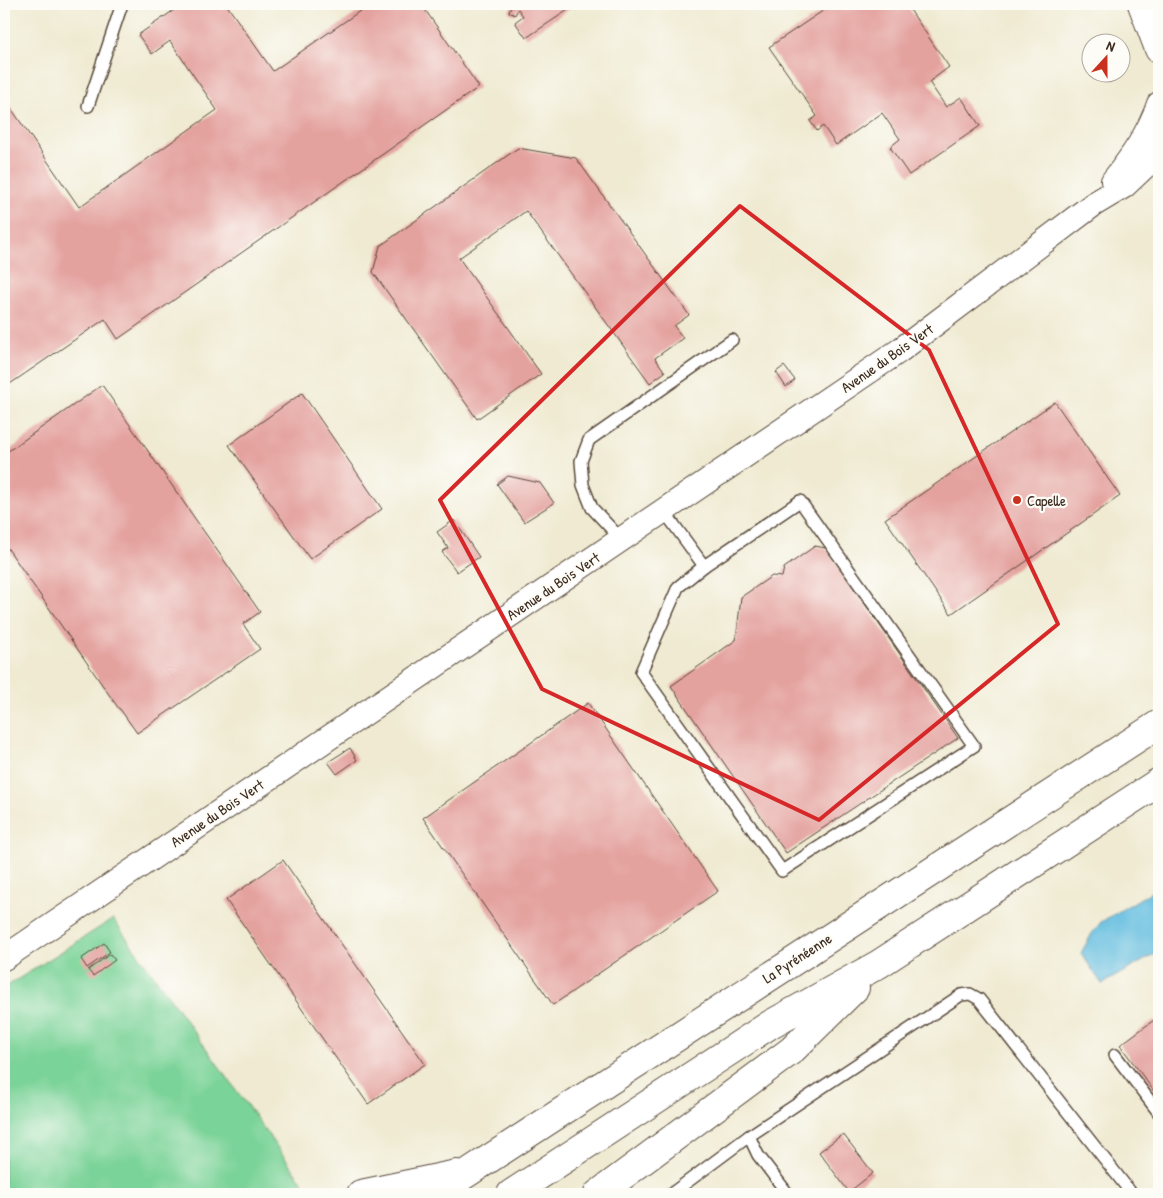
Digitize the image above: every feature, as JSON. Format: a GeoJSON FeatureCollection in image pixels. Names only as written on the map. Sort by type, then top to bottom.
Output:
{"type":"FeatureCollection","features":[{"type":"Feature","properties":{"kind":"main road"},"geometry":{"type":"LineString","coordinates":[[1142,4],[1159,49]]}},
{"type":"Feature","properties":{"kind":"main road","name":"La Pyrénéenne"},"geometry":{"type":"LineString","coordinates":[[435,1194],[1159,724]]}},
{"type":"Feature","properties":{"kind":"main road"},"geometry":{"type":"LineString","coordinates":[[511,1194],[770,1024],[879,964],[1159,782]]}},
{"type":"Feature","properties":{"kind":"main road"},"geometry":{"type":"LineString","coordinates":[[598,1194],[792,1050],[879,964]]}},
{"type":"Feature","properties":{"kind":"main road"},"geometry":{"type":"LineString","coordinates":[[361,1194],[469,1171]]}},
{"type":"Feature","properties":{"kind":"street","name":"Avenue du Bois Vert"},"geometry":{"type":"LineString","coordinates":[[1094,204],[1136,151],[1154,119],[1159,104]]}},
{"type":"Feature","properties":{"kind":"street","name":"Avenue du Bois Vert"},"geometry":{"type":"LineString","coordinates":[[4,958],[899,352],[1094,204],[1124,186],[1159,153]]}},
{"type":"Feature","properties":{"kind":"lane"},"geometry":{"type":"LineString","coordinates":[[88,106],[122,4]]}},
{"type":"Feature","properties":{"kind":"lane"},"geometry":{"type":"LineString","coordinates":[[621,539],[592,508],[583,485],[581,461],[588,440],[732,340]]}},
{"type":"Feature","properties":{"kind":"lane"},"geometry":{"type":"LineString","coordinates":[[800,501],[974,746],[782,871],[641,672],[678,587],[704,566],[800,501]]}},
{"type":"Feature","properties":{"kind":"lane"},"geometry":{"type":"LineString","coordinates":[[664,511],[704,566]]}},
{"type":"Feature","properties":{"kind":"lane"},"geometry":{"type":"LineString","coordinates":[[671,1194],[749,1136],[961,995],[970,994],[979,999],[1132,1194]]}},
{"type":"Feature","properties":{"kind":"lane"},"geometry":{"type":"LineString","coordinates":[[1115,1055],[1159,1114]]}},
{"type":"Feature","properties":{"kind":"lane"},"geometry":{"type":"LineString","coordinates":[[749,1136],[758,1155],[788,1194]]}},
{"type":"Feature","properties":{"kind":"highlighted area"},"geometry":{"type":"Polygon","coordinates":[[[740,206],[929,350],[1058,624],[819,820],[542,689],[440,500],[740,206]]]}},
{"type":"Feature","properties":{"kind":"green space"},"geometry":{"type":"Polygon","coordinates":[[[113,919],[311,1194],[4,1194],[4,988],[113,919]]]}},
{"type":"Feature","properties":{"kind":"water"},"geometry":{"type":"Polygon","coordinates":[[[1159,890],[1159,952],[1102,984],[1081,953],[1091,935],[1101,922],[1151,892],[1159,890]]]}},
{"type":"Feature","properties":{"kind":"building"},"geometry":{"type":"Polygon","coordinates":[[[174,4],[226,4],[273,71],[370,4],[421,4],[479,87],[118,339],[105,319],[4,388],[4,98],[79,207],[217,110],[170,41],[152,54],[138,35],[177,8],[174,4]]]}},
{"type":"Feature","properties":{"kind":"building"},"geometry":{"type":"Polygon","coordinates":[[[514,4],[577,4],[526,38],[515,22],[523,16],[518,9],[515,15],[509,12],[511,7],[516,6],[514,4]]]}},
{"type":"Feature","properties":{"kind":"building"},"geometry":{"type":"Polygon","coordinates":[[[833,4],[906,4],[949,67],[929,82],[946,107],[961,97],[980,126],[909,175],[890,147],[900,139],[882,113],[836,145],[823,126],[817,131],[810,121],[817,116],[769,47],[833,4]]]}},
{"type":"Feature","properties":{"kind":"building"},"geometry":{"type":"Polygon","coordinates":[[[518,148],[576,158],[689,315],[674,326],[683,338],[655,358],[665,372],[650,383],[526,211],[459,258],[541,374],[477,419],[373,272],[380,246],[518,148]]]}},
{"type":"Feature","properties":{"kind":"building"},"geometry":{"type":"Polygon","coordinates":[[[784,366],[795,380],[786,387],[776,372],[784,366]]]}},
{"type":"Feature","properties":{"kind":"building"},"geometry":{"type":"Polygon","coordinates":[[[102,385],[260,612],[243,624],[260,649],[137,733],[4,543],[4,454],[102,385]]]}},
{"type":"Feature","properties":{"kind":"building"},"geometry":{"type":"Polygon","coordinates":[[[302,393],[382,509],[310,559],[229,445],[302,393]]]}},
{"type":"Feature","properties":{"kind":"building"},"geometry":{"type":"Polygon","coordinates":[[[1055,402],[1120,496],[951,614],[885,519],[1055,402]]]}},
{"type":"Feature","properties":{"kind":"building"},"geometry":{"type":"Polygon","coordinates":[[[508,476],[540,483],[554,503],[524,522],[497,484],[508,476]]]}},
{"type":"Feature","properties":{"kind":"building"},"geometry":{"type":"Polygon","coordinates":[[[454,520],[479,557],[457,572],[442,552],[448,548],[437,532],[454,520]]]}},
{"type":"Feature","properties":{"kind":"building"},"geometry":{"type":"Polygon","coordinates":[[[815,546],[826,548],[958,738],[786,853],[671,686],[736,640],[741,597],[772,576],[782,577],[784,568],[815,546]]]}},
{"type":"Feature","properties":{"kind":"building"},"geometry":{"type":"Polygon","coordinates":[[[588,703],[718,891],[553,1005],[423,818],[588,703]]]}},
{"type":"Feature","properties":{"kind":"building"},"geometry":{"type":"Polygon","coordinates":[[[350,748],[357,760],[337,774],[328,762],[350,748]]]}},
{"type":"Feature","properties":{"kind":"building"},"geometry":{"type":"Polygon","coordinates":[[[283,860],[425,1064],[368,1104],[226,900],[283,860]]]}},
{"type":"Feature","properties":{"kind":"building"},"geometry":{"type":"Polygon","coordinates":[[[104,943],[110,952],[87,968],[81,959],[104,943]]]}},
{"type":"Feature","properties":{"kind":"building"},"geometry":{"type":"Polygon","coordinates":[[[110,954],[115,960],[93,976],[88,970],[110,954]]]}},
{"type":"Feature","properties":{"kind":"building"},"geometry":{"type":"Polygon","coordinates":[[[1154,1020],[1159,1026],[1159,1098],[1120,1045],[1154,1020]]]}},
{"type":"Feature","properties":{"kind":"building"},"geometry":{"type":"Polygon","coordinates":[[[843,1134],[873,1173],[849,1192],[819,1152],[843,1134]]]}},
{"type":"Feature","properties":{"kind":"place","name":"Capelle"},"geometry":{"type":"Point","coordinates":[1017,500]}}]}
